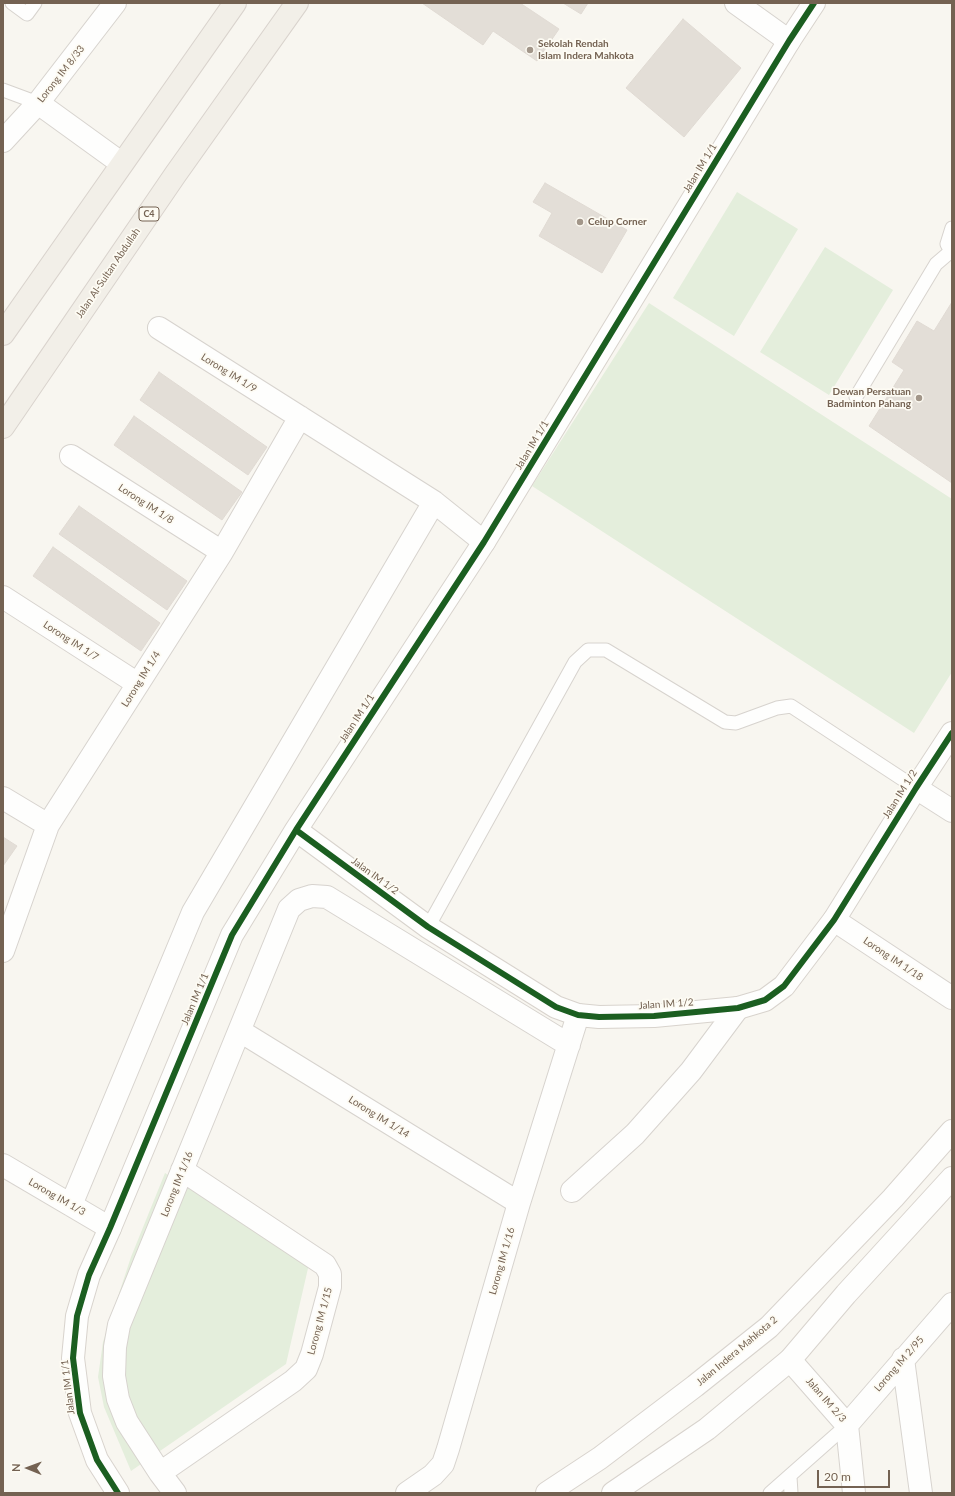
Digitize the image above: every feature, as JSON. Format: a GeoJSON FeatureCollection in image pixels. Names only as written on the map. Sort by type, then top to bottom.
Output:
{"type":"FeatureCollection","features":[{"type":"Feature","properties":{"kind":"main road"},"geometry":{"type":"LineString","coordinates":[[3,334],[234,3]]}},
{"type":"Feature","properties":{"kind":"main road","name":"Jalan Al-Sultan Abdullah"},"geometry":{"type":"LineString","coordinates":[[3,427],[176,174],[297,3]]}},
{"type":"Feature","properties":{"kind":"street","name":"Lorong IM 8/33"},"geometry":{"type":"LineString","coordinates":[[3,142],[38,103],[115,3]]}},
{"type":"Feature","properties":{"kind":"street"},"geometry":{"type":"LineString","coordinates":[[736,3],[790,41]]}},
{"type":"Feature","properties":{"kind":"street","name":"Jalan IM 1/1"},"geometry":{"type":"LineString","coordinates":[[118,1493],[97,1460],[80,1413],[73,1358],[77,1316],[89,1275],[232,935],[296,830],[484,542],[814,3]]}},
{"type":"Feature","properties":{"kind":"street"},"geometry":{"type":"LineString","coordinates":[[38,103],[121,163]]}},
{"type":"Feature","properties":{"kind":"street","name":"Lorong IM 1/9"},"geometry":{"type":"LineString","coordinates":[[159,328],[434,502],[484,542]]}},
{"type":"Feature","properties":{"kind":"street","name":"Lorong IM 1/4"},"geometry":{"type":"LineString","coordinates":[[3,951],[48,825],[222,552],[300,417]]}},
{"type":"Feature","properties":{"kind":"street","name":"Lorong IM 1/8"},"geometry":{"type":"LineString","coordinates":[[71,456],[222,552]]}},
{"type":"Feature","properties":{"kind":"street"},"geometry":{"type":"LineString","coordinates":[[71,1205],[193,912],[434,502]]}},
{"type":"Feature","properties":{"kind":"street","name":"Lorong IM 1/7"},"geometry":{"type":"LineString","coordinates":[[3,597],[138,684]]}},
{"type":"Feature","properties":{"kind":"street","name":"Jalan IM 1/2"},"geometry":{"type":"LineString","coordinates":[[296,830],[428,927],[556,1007],[578,1015],[599,1017],[654,1016],[738,1008],[765,1000],[784,986],[834,920],[952,733]]}},
{"type":"Feature","properties":{"kind":"street"},"geometry":{"type":"LineString","coordinates":[[916,788],[952,811]]}},
{"type":"Feature","properties":{"kind":"street"},"geometry":{"type":"LineString","coordinates":[[3,798],[48,825]]}},
{"type":"Feature","properties":{"kind":"street","name":"Lorong IM 1/16"},"geometry":{"type":"LineString","coordinates":[[175,1493],[160,1473],[127,1422],[118,1399],[114,1376],[114,1347],[119,1325],[289,909],[299,900],[312,896],[327,897],[569,1045]]}},
{"type":"Feature","properties":{"kind":"street","name":"Lorong IM 1/18"},"geometry":{"type":"LineString","coordinates":[[834,920],[952,998]]}},
{"type":"Feature","properties":{"kind":"street"},"geometry":{"type":"LineString","coordinates":[[572,1191],[635,1134],[691,1071],[738,1008]]}},
{"type":"Feature","properties":{"kind":"street","name":"Lorong IM 1/16"},"geometry":{"type":"LineString","coordinates":[[407,1493],[433,1474],[443,1464],[519,1203],[578,1015]]}},
{"type":"Feature","properties":{"kind":"street","name":"Lorong IM 1/14"},"geometry":{"type":"LineString","coordinates":[[240,1031],[519,1203]]}},
{"type":"Feature","properties":{"kind":"street","name":"Jalan Indera Mahkota 2"},"geometry":{"type":"LineString","coordinates":[[548,1493],[613,1448],[696,1386],[769,1327],[893,1198],[952,1131]]}},
{"type":"Feature","properties":{"kind":"street","name":"Lorong IM 1/3"},"geometry":{"type":"LineString","coordinates":[[3,1165],[110,1228]]}},
{"type":"Feature","properties":{"kind":"street","name":"Lorong IM 1/15"},"geometry":{"type":"LineString","coordinates":[[160,1473],[293,1381],[306,1369],[312,1354],[330,1287],[330,1274],[325,1265],[182,1170]]}},
{"type":"Feature","properties":{"kind":"street"},"geometry":{"type":"LineString","coordinates":[[613,1493],[707,1429],[790,1360],[846,1294],[952,1178]]}},
{"type":"Feature","properties":{"kind":"street","name":"Lorong IM 2/95"},"geometry":{"type":"LineString","coordinates":[[847,1425],[952,1304]]}},
{"type":"Feature","properties":{"kind":"street"},"geometry":{"type":"LineString","coordinates":[[903,1359],[921,1493]]}},
{"type":"Feature","properties":{"kind":"street","name":"Jalan IM 2/3"},"geometry":{"type":"LineString","coordinates":[[790,1360],[847,1425],[854,1493]]}},
{"type":"Feature","properties":{"kind":"lane"},"geometry":{"type":"LineString","coordinates":[[12,3],[27,14],[35,3]]}},
{"type":"Feature","properties":{"kind":"lane"},"geometry":{"type":"LineString","coordinates":[[3,90],[38,103]]}},
{"type":"Feature","properties":{"kind":"lane"},"geometry":{"type":"LineString","coordinates":[[856,396],[936,264],[951,252],[947,244],[952,228]]}},
{"type":"Feature","properties":{"kind":"lane"},"geometry":{"type":"LineString","coordinates":[[428,927],[575,662],[588,650],[606,650],[725,722],[736,723],[777,708],[791,706],[916,788]]}},
{"type":"Feature","properties":{"kind":"lane"},"geometry":{"type":"LineString","coordinates":[[770,1493],[790,1477],[847,1425]]}},
{"type":"Feature","properties":{"kind":"lane"},"geometry":{"type":"LineString","coordinates":[[790,1477],[791,1493]]}},
{"type":"Feature","properties":{"kind":"green space"},"geometry":{"type":"Polygon","coordinates":[[[737,192],[798,229],[734,336],[673,298],[737,192]]]}},
{"type":"Feature","properties":{"kind":"green space"},"geometry":{"type":"Polygon","coordinates":[[[825,247],[893,290],[829,395],[760,352],[825,247]]]}},
{"type":"Feature","properties":{"kind":"green space"},"geometry":{"type":"Polygon","coordinates":[[[649,303],[952,499],[952,672],[914,733],[532,486],[649,303]]]}},
{"type":"Feature","properties":{"kind":"green space"},"geometry":{"type":"Polygon","coordinates":[[[165,1173],[309,1264],[286,1364],[131,1471],[104,1407],[98,1377],[103,1342],[131,1257],[165,1173]]]}},
{"type":"Feature","properties":{"kind":"building"},"geometry":{"type":"Polygon","coordinates":[[[422,3],[520,3],[559,29],[537,61],[493,31],[483,45],[422,3]]]}},
{"type":"Feature","properties":{"kind":"building"},"geometry":{"type":"Polygon","coordinates":[[[563,3],[588,3],[581,14],[563,3]]]}},
{"type":"Feature","properties":{"kind":"building"},"geometry":{"type":"Polygon","coordinates":[[[683,19],[741,68],[684,137],[626,88],[683,19]]]}},
{"type":"Feature","properties":{"kind":"building","name":"Celup Corner"},"geometry":{"type":"Polygon","coordinates":[[[545,183],[627,230],[602,273],[539,236],[552,213],[533,202],[545,183]]]}},
{"type":"Feature","properties":{"kind":"building","name":"Dewan Persatuan Badminton Pahang"},"geometry":{"type":"Polygon","coordinates":[[[952,302],[952,483],[869,426],[904,370],[892,362],[917,321],[934,331],[952,302]]]}},
{"type":"Feature","properties":{"kind":"building"},"geometry":{"type":"Polygon","coordinates":[[[159,372],[267,447],[248,475],[140,400],[159,372]]]}},
{"type":"Feature","properties":{"kind":"building"},"geometry":{"type":"Polygon","coordinates":[[[134,416],[242,492],[222,520],[114,445],[134,416]]]}},
{"type":"Feature","properties":{"kind":"building"},"geometry":{"type":"Polygon","coordinates":[[[79,506],[187,581],[167,610],[59,534],[79,506]]]}},
{"type":"Feature","properties":{"kind":"building"},"geometry":{"type":"Polygon","coordinates":[[[53,547],[160,623],[141,651],[33,576],[53,547]]]}},
{"type":"Feature","properties":{"kind":"building"},"geometry":{"type":"Polygon","coordinates":[[[3,837],[17,846],[3,866],[3,837]]]}},
{"type":"Feature","properties":{"kind":"cycle path"},"geometry":{"type":"LineString","coordinates":[[118,1493],[97,1460],[80,1413],[73,1358],[77,1316],[89,1275],[232,935],[296,830],[484,542],[789,41],[814,3]]}},
{"type":"Feature","properties":{"kind":"cycle path"},"geometry":{"type":"LineString","coordinates":[[296,830],[428,927],[556,1007],[578,1015],[599,1017],[654,1016],[738,1008],[765,1000],[784,986],[834,920],[952,733]]}},
{"type":"Feature","properties":{"kind":"place","name":"Sekolah Rendah Islam Indera Mahkota"},"geometry":{"type":"Point","coordinates":[530,50]}},
{"type":"Feature","properties":{"kind":"place","name":"Celup Corner"},"geometry":{"type":"Point","coordinates":[580,222]}},
{"type":"Feature","properties":{"kind":"place","name":"Dewan Persatuan Badminton Pahang"},"geometry":{"type":"Point","coordinates":[919,398]}}]}
